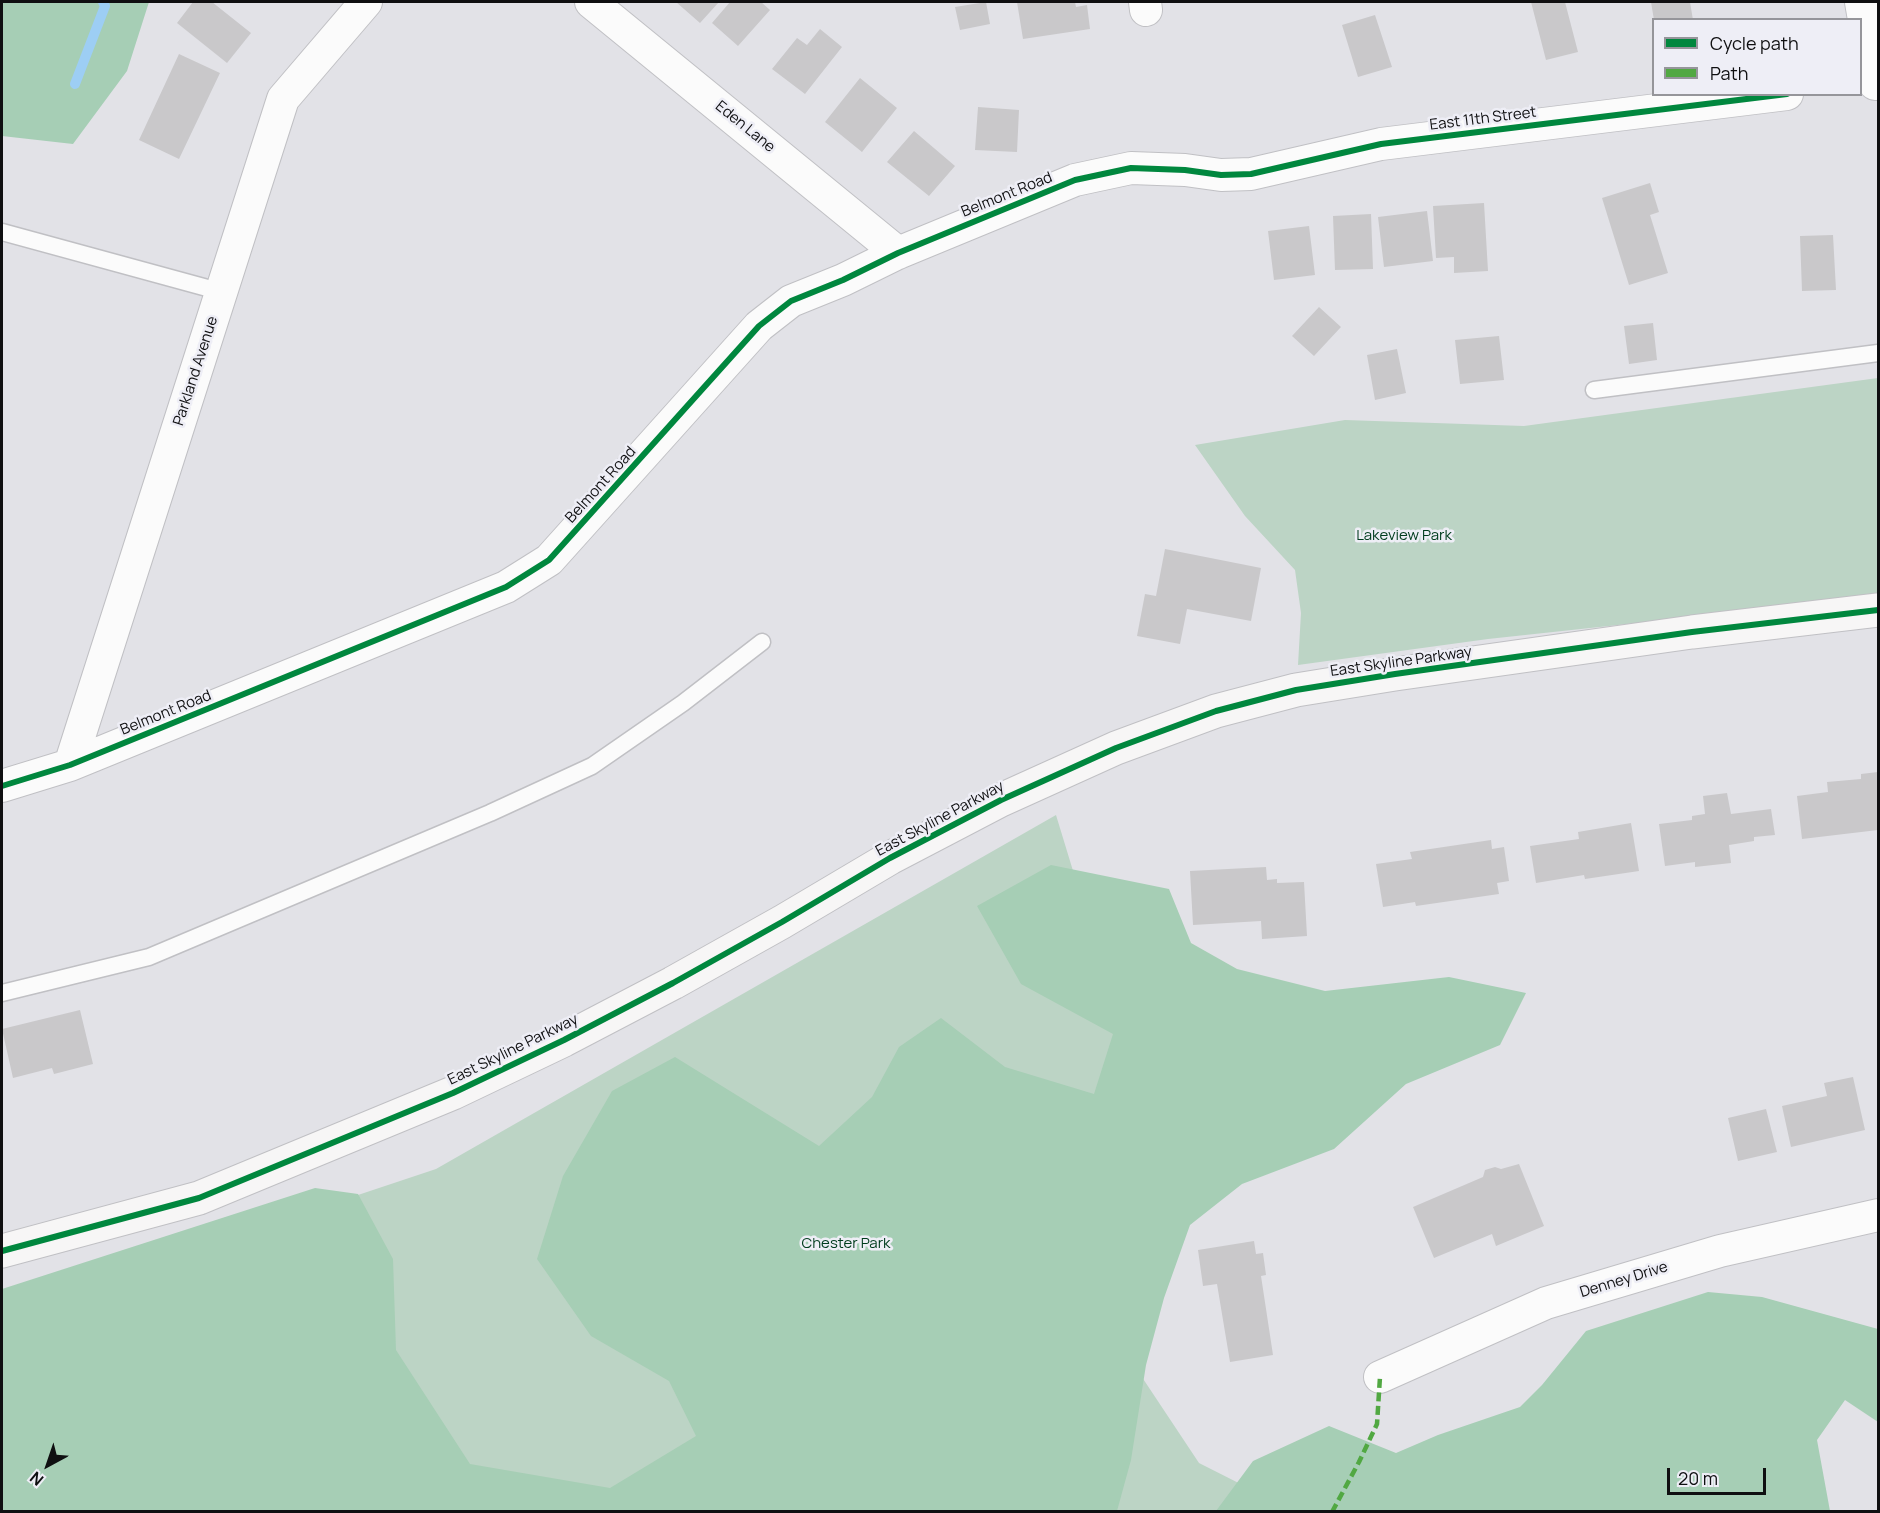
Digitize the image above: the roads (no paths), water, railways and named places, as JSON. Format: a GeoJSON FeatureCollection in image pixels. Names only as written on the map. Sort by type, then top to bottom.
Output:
{"type":"FeatureCollection","features":[{"type":"Feature","properties":{"kind":"street","name":"Parkland Avenue"},"geometry":{"type":"LineString","coordinates":[[70,765],[283,99],[366,2]]}},
{"type":"Feature","properties":{"kind":"street","name":"Eden Lane"},"geometry":{"type":"LineString","coordinates":[[591,2],[898,253]]}},
{"type":"Feature","properties":{"kind":"street"},"geometry":{"type":"LineString","coordinates":[[1861,2],[1871,84]]}},
{"type":"Feature","properties":{"kind":"street","name":"East 11th Street"},"geometry":{"type":"LineString","coordinates":[[1185,170],[1221,175],[1251,174],[1381,144],[1771,96]]}},
{"type":"Feature","properties":{"kind":"street","name":"Belmont Road"},"geometry":{"type":"LineString","coordinates":[[2,786],[70,765],[506,587],[549,560],[759,326],[791,301],[843,280],[898,253],[1075,180],[1131,168],[1185,170]]}},
{"type":"Feature","properties":{"kind":"street","name":"East Skyline Parkway"},"geometry":{"type":"LineString","coordinates":[[2,1251],[199,1198],[453,1093],[564,1040],[673,983],[890,858],[1001,800],[1116,748],[1216,711],[1296,690],[1395,674],[1692,632],[1878,610]]}},
{"type":"Feature","properties":{"kind":"street","name":"Denney Drive"},"geometry":{"type":"LineString","coordinates":[[1380,1377],[1546,1303],[1720,1251],[1878,1215]]}},
{"type":"Feature","properties":{"kind":"lane"},"geometry":{"type":"LineString","coordinates":[[2,232],[222,292]]}},
{"type":"Feature","properties":{"kind":"lane"},"geometry":{"type":"LineString","coordinates":[[1593,390],[1878,353]]}},
{"type":"Feature","properties":{"kind":"lane"},"geometry":{"type":"LineString","coordinates":[[2,993],[150,957],[490,813],[582,771],[683,704],[762,642]]}},
{"type":"Feature","properties":{"kind":"waterway"},"geometry":{"type":"LineString","coordinates":[[75,84],[105,6],[103,2]]}},
{"type":"Feature","properties":{"kind":"park label","name":"Lakeview Park"},"geometry":{"type":"Point","coordinates":[1404,536]}},
{"type":"Feature","properties":{"kind":"park label","name":"Chester Park"},"geometry":{"type":"Point","coordinates":[846,1244]}}]}
